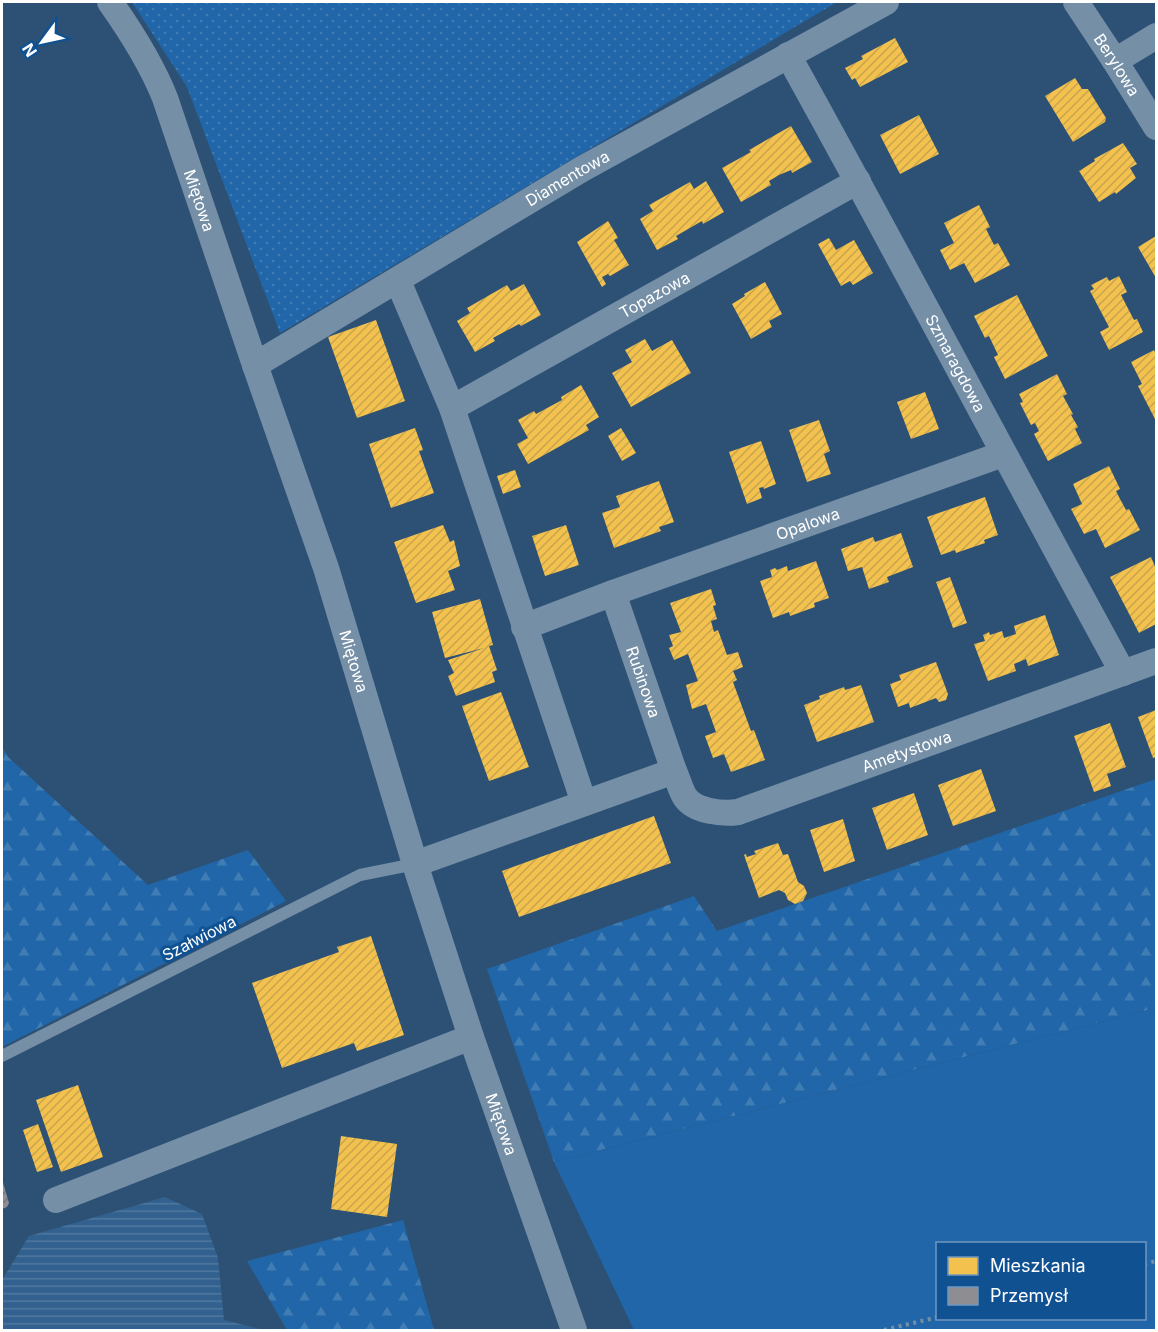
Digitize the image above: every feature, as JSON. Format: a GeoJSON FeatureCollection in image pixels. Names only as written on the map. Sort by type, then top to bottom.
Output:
{"type":"FeatureCollection","features":[{"type":"Feature","properties":{"kind":"street","name":"Miętowa"},"geometry":{"type":"LineString","coordinates":[[111,2],[140,45],[165,98],[255,365],[327,568],[415,864],[471,1037],[574,1330]]}},
{"type":"Feature","properties":{"kind":"street","name":"Diamentowa"},"geometry":{"type":"LineString","coordinates":[[255,365],[582,169],[886,2]]}},
{"type":"Feature","properties":{"kind":"street","name":"Berylowa"},"geometry":{"type":"LineString","coordinates":[[1076,2],[1156,127]]}},
{"type":"Feature","properties":{"kind":"street"},"geometry":{"type":"LineString","coordinates":[[1115,61],[1156,36]]}},
{"type":"Feature","properties":{"kind":"street","name":"Szmaragdowa"},"geometry":{"type":"LineString","coordinates":[[788,55],[1123,673]]}},
{"type":"Feature","properties":{"kind":"street","name":"Topazowa"},"geometry":{"type":"LineString","coordinates":[[452,408],[858,181]]}},
{"type":"Feature","properties":{"kind":"street"},"geometry":{"type":"LineString","coordinates":[[398,281],[452,408],[584,803]]}},
{"type":"Feature","properties":{"kind":"street","name":"Opalowa"},"geometry":{"type":"LineString","coordinates":[[613,593],[1003,454]]}},
{"type":"Feature","properties":{"kind":"street"},"geometry":{"type":"LineString","coordinates":[[524,627],[613,593]]}},
{"type":"Feature","properties":{"kind":"street","name":"Rubinowa"},"geometry":{"type":"LineString","coordinates":[[613,593],[674,771]]}},
{"type":"Feature","properties":{"kind":"street","name":"Ametystowa"},"geometry":{"type":"LineString","coordinates":[[674,771],[686,799],[700,807],[724,814],[738,812],[1156,661]]}},
{"type":"Feature","properties":{"kind":"street"},"geometry":{"type":"LineString","coordinates":[[415,864],[674,771]]}},
{"type":"Feature","properties":{"kind":"street"},"geometry":{"type":"LineString","coordinates":[[56,1200],[471,1037]]}},
{"type":"Feature","properties":{"kind":"lane","name":"Szałwiowa"},"geometry":{"type":"LineString","coordinates":[[2,1056],[360,875],[415,864]]}},
{"type":"Feature","properties":{"kind":"path"},"geometry":{"type":"LineString","coordinates":[[884,1330],[936,1317]]}},
{"type":"Feature","properties":{"kind":"green space"},"geometry":{"type":"Polygon","coordinates":[[[132,2],[837,2],[280,333],[187,87],[132,2]]]}},
{"type":"Feature","properties":{"kind":"green space"},"geometry":{"type":"Polygon","coordinates":[[[2,747],[8,757],[148,885],[248,850],[286,901],[2,1047],[2,747]]]}},
{"type":"Feature","properties":{"kind":"green space"},"geometry":{"type":"Polygon","coordinates":[[[1156,779],[1156,1008],[554,1162],[487,969],[694,896],[717,931],[1156,779]]]}},
{"type":"Feature","properties":{"kind":"green space"},"geometry":{"type":"Polygon","coordinates":[[[1156,1008],[1156,1330],[634,1330],[554,1162],[1156,1008]]]}},
{"type":"Feature","properties":{"kind":"green space"},"geometry":{"type":"Polygon","coordinates":[[[403,1220],[434,1330],[287,1330],[247,1261],[403,1220]]]}},
{"type":"Feature","properties":{"kind":"shaded area"},"geometry":{"type":"Polygon","coordinates":[[[165,1197],[202,1214],[218,1258],[224,1320],[264,1330],[2,1330],[2,1280],[29,1236],[165,1197]]]}},
{"type":"Feature","properties":{"kind":"building: Mieszkania"},"geometry":{"type":"Polygon","coordinates":[[[895,38],[908,62],[860,87],[855,78],[852,80],[845,68],[863,59],[861,56],[895,38]]]}},
{"type":"Feature","properties":{"kind":"building: Mieszkania"},"geometry":{"type":"Polygon","coordinates":[[[1075,78],[1082,89],[1088,89],[1106,118],[1105,122],[1073,142],[1045,96],[1075,78]]]}},
{"type":"Feature","properties":{"kind":"building: Mieszkania"},"geometry":{"type":"Polygon","coordinates":[[[919,115],[939,154],[900,174],[880,135],[919,115]]]}},
{"type":"Feature","properties":{"kind":"building: Mieszkania"},"geometry":{"type":"Polygon","coordinates":[[[791,126],[812,162],[792,173],[791,170],[779,175],[769,181],[771,185],[741,202],[722,168],[791,126]]]}},
{"type":"Feature","properties":{"kind":"building: Mieszkania"},"geometry":{"type":"Polygon","coordinates":[[[1123,143],[1137,164],[1130,168],[1136,178],[1116,194],[1115,192],[1099,202],[1079,171],[1095,161],[1094,159],[1123,143]]]}},
{"type":"Feature","properties":{"kind":"building: Mieszkania"},"geometry":{"type":"Polygon","coordinates":[[[706,181],[724,212],[703,224],[702,221],[676,236],[678,239],[657,250],[640,219],[653,211],[649,205],[690,182],[694,189],[706,181]]]}},
{"type":"Feature","properties":{"kind":"building: Mieszkania"},"geometry":{"type":"Polygon","coordinates":[[[979,205],[990,227],[986,229],[994,245],[998,243],[1010,265],[975,283],[964,263],[950,270],[940,250],[954,243],[944,223],[979,205]]]}},
{"type":"Feature","properties":{"kind":"building: Mieszkania"},"geometry":{"type":"Polygon","coordinates":[[[608,221],[618,238],[614,240],[629,265],[610,276],[608,274],[602,277],[606,284],[602,287],[577,242],[608,221]]]}},
{"type":"Feature","properties":{"kind":"building: Mieszkania"},"geometry":{"type":"Polygon","coordinates":[[[1156,236],[1156,278],[1138,247],[1156,236]]]}},
{"type":"Feature","properties":{"kind":"building: Mieszkania"},"geometry":{"type":"Polygon","coordinates":[[[829,238],[836,250],[854,240],[873,273],[853,285],[850,281],[841,286],[818,244],[829,238]]]}},
{"type":"Feature","properties":{"kind":"building: Mieszkania"},"geometry":{"type":"Polygon","coordinates":[[[1119,276],[1127,292],[1121,295],[1143,332],[1109,350],[1100,332],[1109,327],[1090,291],[1094,289],[1091,285],[1107,277],[1109,281],[1119,276]]]}},
{"type":"Feature","properties":{"kind":"building: Mieszkania"},"geometry":{"type":"Polygon","coordinates":[[[765,282],[782,314],[769,321],[772,327],[751,339],[732,304],[765,282]]]}},
{"type":"Feature","properties":{"kind":"building: Mieszkania"},"geometry":{"type":"Polygon","coordinates":[[[524,284],[541,315],[493,338],[495,341],[475,352],[457,321],[470,313],[467,308],[507,285],[511,291],[524,284]]]}},
{"type":"Feature","properties":{"kind":"building: Mieszkania"},"geometry":{"type":"Polygon","coordinates":[[[1017,295],[1048,356],[1005,379],[994,357],[998,355],[989,336],[985,338],[974,316],[1017,295]]]}},
{"type":"Feature","properties":{"kind":"building: Mieszkania"},"geometry":{"type":"Polygon","coordinates":[[[376,320],[405,401],[357,418],[328,337],[376,320]]]}},
{"type":"Feature","properties":{"kind":"building: Mieszkania"},"geometry":{"type":"Polygon","coordinates":[[[645,339],[652,351],[672,340],[691,373],[631,407],[612,373],[632,362],[625,350],[645,339]]]}},
{"type":"Feature","properties":{"kind":"building: Mieszkania"},"geometry":{"type":"Polygon","coordinates":[[[1154,350],[1156,355],[1156,421],[1138,386],[1142,384],[1131,362],[1154,350]]]}},
{"type":"Feature","properties":{"kind":"building: Mieszkania"},"geometry":{"type":"Polygon","coordinates":[[[1057,374],[1067,394],[1063,396],[1073,414],[1071,415],[1078,427],[1075,429],[1082,443],[1048,461],[1034,434],[1039,431],[1035,423],[1031,425],[1020,403],[1023,402],[1019,394],[1057,374]]]}},
{"type":"Feature","properties":{"kind":"building: Mieszkania"},"geometry":{"type":"Polygon","coordinates":[[[581,385],[599,417],[586,425],[589,430],[528,464],[517,444],[528,438],[518,420],[534,411],[536,414],[562,400],[561,397],[581,385]]]}},
{"type":"Feature","properties":{"kind":"building: Mieszkania"},"geometry":{"type":"Polygon","coordinates":[[[925,392],[939,429],[911,439],[897,402],[925,392]]]}},
{"type":"Feature","properties":{"kind":"building: Mieszkania"},"geometry":{"type":"Polygon","coordinates":[[[819,420],[830,451],[824,454],[831,474],[807,482],[789,430],[819,420]]]}},
{"type":"Feature","properties":{"kind":"building: Mieszkania"},"geometry":{"type":"Polygon","coordinates":[[[415,428],[423,450],[419,451],[434,493],[391,508],[369,444],[415,428]]]}},
{"type":"Feature","properties":{"kind":"building: Mieszkania"},"geometry":{"type":"Polygon","coordinates":[[[621,428],[636,453],[622,461],[608,436],[621,428]]]}},
{"type":"Feature","properties":{"kind":"building: Mieszkania"},"geometry":{"type":"Polygon","coordinates":[[[761,441],[776,484],[764,489],[759,488],[762,498],[747,504],[729,452],[761,441]]]}},
{"type":"Feature","properties":{"kind":"building: Mieszkania"},"geometry":{"type":"Polygon","coordinates":[[[1109,466],[1120,489],[1116,491],[1140,530],[1105,548],[1096,529],[1084,534],[1071,509],[1082,504],[1073,484],[1109,466]]]}},
{"type":"Feature","properties":{"kind":"building: Mieszkania"},"geometry":{"type":"Polygon","coordinates":[[[515,470],[521,487],[503,494],[497,476],[515,470]]]}},
{"type":"Feature","properties":{"kind":"building: Mieszkania"},"geometry":{"type":"Polygon","coordinates":[[[659,481],[674,522],[659,527],[661,531],[614,548],[602,513],[620,507],[616,496],[659,481]]]}},
{"type":"Feature","properties":{"kind":"building: Mieszkania"},"geometry":{"type":"Polygon","coordinates":[[[985,497],[998,535],[984,540],[985,543],[956,553],[955,550],[941,555],[927,517],[985,497]]]}},
{"type":"Feature","properties":{"kind":"building: Mieszkania"},"geometry":{"type":"Polygon","coordinates":[[[443,525],[450,542],[454,540],[460,566],[448,571],[455,590],[416,603],[394,542],[443,525]]]}},
{"type":"Feature","properties":{"kind":"building: Mieszkania"},"geometry":{"type":"Polygon","coordinates":[[[566,525],[579,565],[545,576],[532,536],[566,525]]]}},
{"type":"Feature","properties":{"kind":"building: Mieszkania"},"geometry":{"type":"Polygon","coordinates":[[[901,533],[913,567],[887,577],[889,582],[869,589],[862,567],[848,571],[841,549],[873,537],[875,542],[901,533]]]}},
{"type":"Feature","properties":{"kind":"building: Mieszkania"},"geometry":{"type":"Polygon","coordinates":[[[1151,557],[1156,569],[1156,624],[1139,633],[1110,577],[1151,557]]]}},
{"type":"Feature","properties":{"kind":"building: Mieszkania"},"geometry":{"type":"Polygon","coordinates":[[[816,561],[829,598],[814,603],[815,607],[790,616],[789,612],[773,618],[760,581],[772,577],[770,570],[775,568],[777,570],[787,566],[788,571],[816,561]]]}},
{"type":"Feature","properties":{"kind":"building: Mieszkania"},"geometry":{"type":"Polygon","coordinates":[[[950,577],[967,623],[953,628],[936,582],[950,577]]]}},
{"type":"Feature","properties":{"kind":"building: Mieszkania"},"geometry":{"type":"Polygon","coordinates":[[[711,589],[717,619],[711,621],[714,632],[718,630],[727,655],[738,652],[743,667],[733,671],[737,680],[733,682],[751,731],[754,730],[765,760],[731,772],[724,754],[713,758],[705,736],[716,732],[706,704],[692,709],[686,685],[698,681],[688,654],[674,660],[669,648],[673,646],[669,635],[681,632],[670,603],[711,589]]]}},
{"type":"Feature","properties":{"kind":"building: Mieszkania"},"geometry":{"type":"Polygon","coordinates":[[[480,599],[493,645],[489,646],[497,670],[492,672],[495,682],[456,696],[448,676],[454,673],[448,660],[484,648],[445,658],[432,612],[480,599]]]}},
{"type":"Feature","properties":{"kind":"building: Mieszkania"},"geometry":{"type":"Polygon","coordinates":[[[1045,615],[1059,655],[1028,666],[1026,659],[1014,664],[1016,671],[988,681],[974,644],[985,641],[983,635],[989,632],[990,635],[1002,631],[1004,638],[1016,634],[1014,626],[1045,615]]]}},
{"type":"Feature","properties":{"kind":"building: Mieszkania"},"geometry":{"type":"Polygon","coordinates":[[[936,662],[948,694],[946,700],[939,702],[936,698],[910,708],[909,703],[898,707],[890,684],[901,680],[899,675],[936,662]]]}},
{"type":"Feature","properties":{"kind":"building: Mieszkania"},"geometry":{"type":"Polygon","coordinates":[[[861,685],[874,722],[817,742],[804,705],[820,699],[819,696],[844,687],[845,690],[861,685]]]}},
{"type":"Feature","properties":{"kind":"building: Mieszkania"},"geometry":{"type":"Polygon","coordinates":[[[501,692],[529,767],[489,781],[462,706],[501,692]]]}},
{"type":"Feature","properties":{"kind":"building: Mieszkania"},"geometry":{"type":"Polygon","coordinates":[[[1156,710],[1156,757],[1153,758],[1138,717],[1156,710]]]}},
{"type":"Feature","properties":{"kind":"building: Mieszkania"},"geometry":{"type":"Polygon","coordinates":[[[1110,723],[1126,767],[1107,774],[1111,786],[1094,792],[1074,736],[1110,723]]]}},
{"type":"Feature","properties":{"kind":"building: Mieszkania"},"geometry":{"type":"Polygon","coordinates":[[[981,769],[996,811],[953,826],[938,785],[981,769]]]}},
{"type":"Feature","properties":{"kind":"building: Mieszkania"},"geometry":{"type":"Polygon","coordinates":[[[914,793],[928,835],[887,850],[872,808],[914,793]]]}},
{"type":"Feature","properties":{"kind":"building: Mieszkania"},"geometry":{"type":"Polygon","coordinates":[[[654,816],[671,863],[519,917],[502,871],[654,816]]]}},
{"type":"Feature","properties":{"kind":"building: Mieszkania"},"geometry":{"type":"Polygon","coordinates":[[[843,819],[855,861],[824,872],[810,830],[843,819]]]}},
{"type":"Feature","properties":{"kind":"building: Mieszkania"},"geometry":{"type":"Polygon","coordinates":[[[778,843],[783,855],[788,854],[798,882],[804,886],[807,893],[803,901],[795,904],[779,890],[759,898],[744,855],[746,854],[747,857],[756,854],[754,851],[778,843]]]}},
{"type":"Feature","properties":{"kind":"building: Mieszkania"},"geometry":{"type":"Polygon","coordinates":[[[371,936],[404,1035],[357,1051],[354,1043],[282,1068],[252,983],[339,952],[337,947],[371,936]]]}},
{"type":"Feature","properties":{"kind":"building: Mieszkania"},"geometry":{"type":"Polygon","coordinates":[[[78,1085],[103,1157],[61,1172],[36,1100],[78,1085]]]}},
{"type":"Feature","properties":{"kind":"building: Mieszkania"},"geometry":{"type":"Polygon","coordinates":[[[38,1124],[53,1167],[37,1172],[23,1130],[38,1124]]]}},
{"type":"Feature","properties":{"kind":"building: Mieszkania"},"geometry":{"type":"Polygon","coordinates":[[[341,1136],[397,1144],[387,1217],[331,1209],[341,1136]]]}},
{"type":"Feature","properties":{"kind":"building: Przemysł"},"geometry":{"type":"Polygon","coordinates":[[[2,1179],[9,1203],[2,1209],[2,1179]]]}}]}
